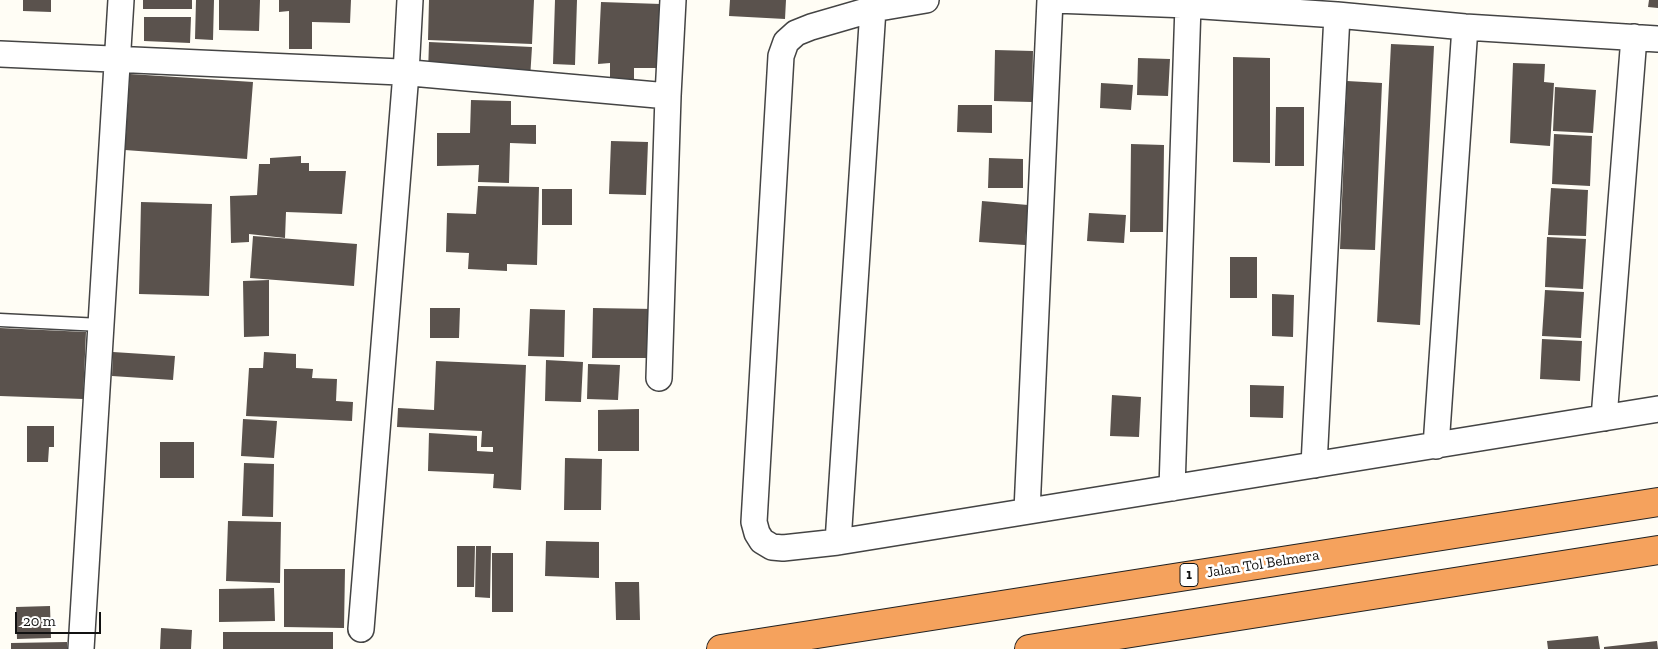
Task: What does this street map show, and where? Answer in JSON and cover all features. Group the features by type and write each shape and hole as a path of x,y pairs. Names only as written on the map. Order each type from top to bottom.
{"highway":[{"name":"Jalan Tol Belmera","path":"721,649 1658,502"},
{"path":"1029,649 1658,550"}],"street":[{"path":"81,649 121,0"},
{"path":"361,629 406,73 410,0"},
{"path":"659,378 673,0"},
{"path":"926,0 873,9 811,27 796,33 786,42 781,56 754,522 757,533 762,541 772,547 783,548 838,542 1658,409"},
{"path":"1027,512 1050,0"},
{"path":"1054,0 1188,5 1337,15 1465,27 1658,39"},
{"path":"1172,488 1188,5"},
{"path":"838,542 873,9"},
{"path":"1314,465 1337,15"},
{"path":"1436,446 1465,27"},
{"path":"1604,418 1634,37"},
{"path":"0,54 118,58 406,73 668,96"}],"lane":[{"path":"0,320 101,326"}],"building":[{"path":"23,0 51,0 51,12 23,11"},
{"path":"143,0 192,0 192,9 143,9"},
{"path":"196,0 214,0 213,40 195,39"},
{"path":"219,0 260,0 259,31 219,30"},
{"path":"279,0 351,0 350,23 312,22 312,49 289,49 289,11 279,12"},
{"path":"429,0 534,0 532,44 428,40"},
{"path":"555,0 577,0 575,65 553,64"},
{"path":"730,0 786,0 785,19 729,16"},
{"path":"1649,0 1658,0 1658,8 1648,7"},
{"path":"601,2 661,4 658,68 634,68 634,84 610,82 610,63 598,64"},
{"path":"144,17 191,17 190,43 144,41"},
{"path":"429,42 532,47 530,79 428,73"},
{"path":"1391,44 1434,46 1420,325 1377,322"},
{"path":"995,50 1033,51 1032,102 994,101"},
{"path":"1233,57 1270,58 1270,163 1233,162"},
{"path":"1138,58 1170,59 1168,96 1137,95"},
{"path":"1513,63 1545,64 1544,82 1554,83 1550,146 1510,143"},
{"path":"130,74 253,82 247,159 125,150"},
{"path":"1347,81 1382,83 1375,250 1340,249"},
{"path":"1101,83 1133,85 1131,110 1100,108"},
{"path":"1555,87 1596,90 1593,133 1553,131"},
{"path":"471,100 511,101 511,125 536,125 536,144 510,143 509,183 478,182 479,165 437,166 437,133 470,133"},
{"path":"958,105 992,105 992,133 957,132"},
{"path":"1276,107 1304,107 1304,166 1275,166"},
{"path":"1554,134 1592,136 1590,186 1552,184"},
{"path":"611,141 648,142 646,195 609,194"},
{"path":"1131,144 1164,145 1163,232 1130,232"},
{"path":"301,156 301,163 309,163 309,171 346,171 342,214 286,212 285,238 249,234 249,242 231,243 230,196 257,195 259,164 270,164 270,158"},
{"path":"989,158 1023,159 1023,188 988,188"},
{"path":"478,186 539,187 537,265 507,264 507,271 468,269 469,253 446,252 447,213 476,214"},
{"path":"1551,188 1588,190 1586,236 1548,235"},
{"path":"542,189 572,189 572,225 542,225"},
{"path":"982,201 1028,205 1025,245 979,242"},
{"path":"141,202 212,204 209,296 139,294"},
{"path":"1089,213 1126,215 1124,243 1087,241"},
{"path":"253,236 357,244 354,286 250,278"},
{"path":"1547,237 1586,239 1583,289 1545,287"},
{"path":"1230,257 1257,257 1257,298 1230,298"},
{"path":"269,280 269,336 244,337 243,281"},
{"path":"1545,290 1584,292 1581,338 1542,336"},
{"path":"1272,294 1294,295 1293,337 1272,336"},
{"path":"430,308 460,308 459,338 430,338"},
{"path":"593,308 655,309 654,358 592,358"},
{"path":"530,309 565,310 564,357 528,356"},
{"path":"0,328 86,332 83,399 0,396"},
{"path":"1542,339 1582,341 1580,381 1540,379"},
{"path":"113,352 175,356 173,380 112,376"},
{"path":"264,352 296,354 296,368 313,369 312,378 337,379 336,401 353,402 352,421 246,416 249,368 263,368"},
{"path":"546,360 583,362 581,402 545,401"},
{"path":"436,361 526,365 521,490 493,488 494,474 428,471 429,433 477,436 477,451 493,452 493,447 481,447 482,431 397,427 398,408 434,410"},
{"path":"588,364 620,365 618,400 587,399"},
{"path":"1250,385 1284,386 1283,418 1250,417"},
{"path":"1112,395 1141,397 1139,437 1110,436"},
{"path":"639,409 639,451 598,451 598,410"},
{"path":"243,419 277,421 274,458 241,456"},
{"path":"27,426 54,426 54,447 49,447 48,462 27,462"},
{"path":"160,442 194,442 194,478 160,478"},
{"path":"565,458 602,459 601,510 564,510"},
{"path":"244,463 274,464 273,517 242,516"},
{"path":"228,521 281,522 280,583 226,581"},
{"path":"546,541 599,542 599,578 545,576"},
{"path":"457,546 475,546 474,587 457,587"},
{"path":"476,546 491,546 490,598 475,597"},
{"path":"492,553 513,553 513,612 492,612"},
{"path":"284,569 345,569 344,628 284,627"},
{"path":"615,582 639,582 640,620 616,620"},
{"path":"274,588 275,621 219,622 219,589"},
{"path":"50,606 51,638 17,639 16,607"},
{"path":"161,628 192,630 191,649 160,649"},
{"path":"223,632 333,632 333,649 223,649"},
{"path":"1598,636 1600,649 1548,649 1547,641"},
{"path":"1657,641 1658,649 1604,649 1604,647"},
{"path":"67,642 67,649 11,649 11,643"}]}
